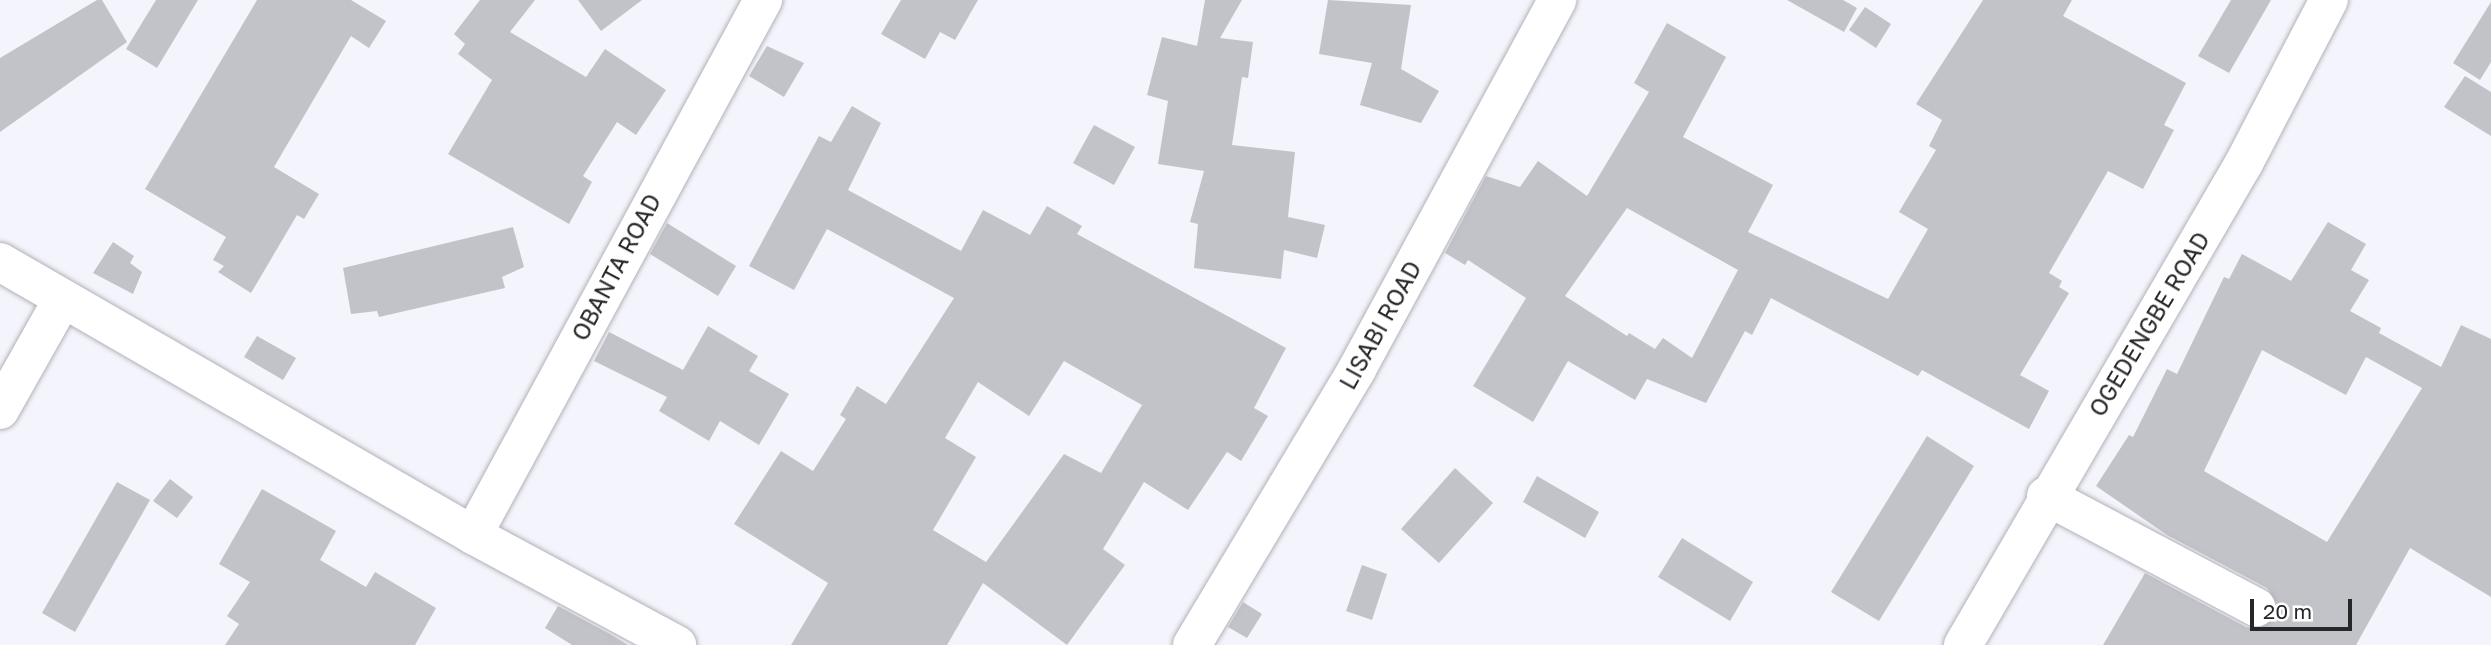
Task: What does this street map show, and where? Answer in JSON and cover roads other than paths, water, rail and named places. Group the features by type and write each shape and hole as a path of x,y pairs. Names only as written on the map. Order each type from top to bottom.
{"street":[{"name":"OBANTA ROAD","path":"473,535 762,0"},
{"name":"LISABI ROAD","path":"1192,645 1357,369 1557,0"},
{"name":"OGEDENGBE ROAD","path":"1963,645 2046,496 2244,163 2329,0"},
{"path":"0,262 62,300 662,641"},
{"path":"0,410 62,300"},
{"path":"2046,496 2256,607"}]}
